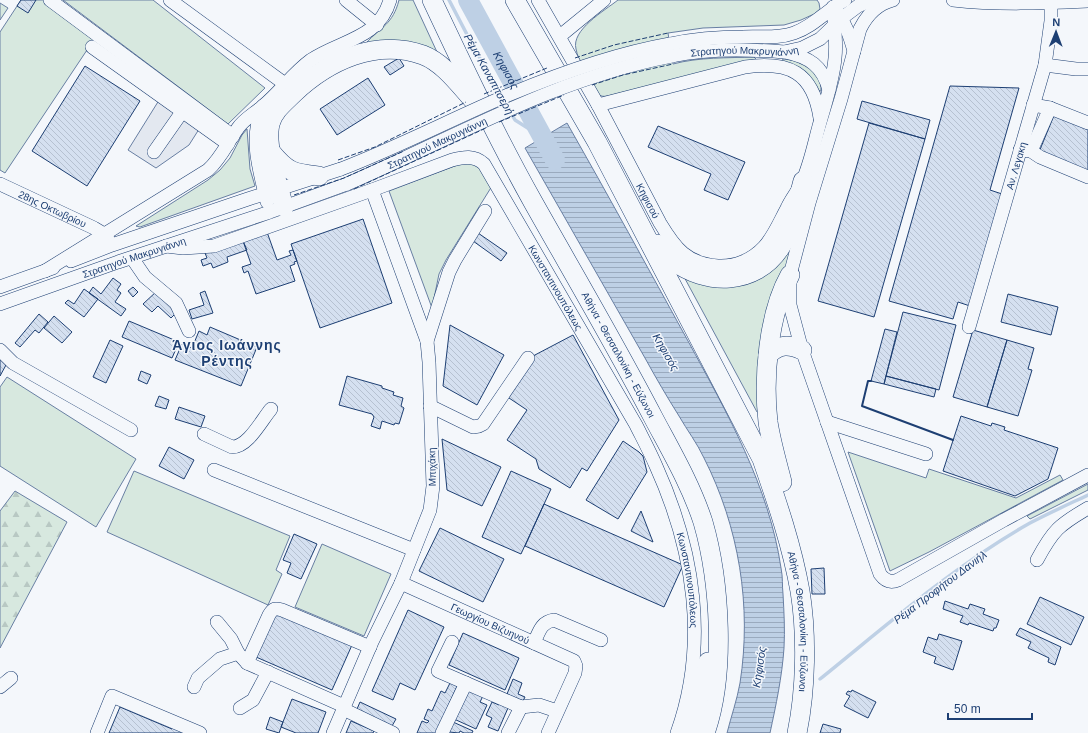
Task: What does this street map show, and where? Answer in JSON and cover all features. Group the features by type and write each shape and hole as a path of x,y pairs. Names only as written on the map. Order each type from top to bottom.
{"highway":[{"name":"Αθήνα - Θεσσαλονίκη - Εύζωνοι","path":"432,0 522,183 628,370 691,489 712,560 719,629 714,701 705,733"},
{"name":"Αθήνα - Θεσσαλονίκη - Εύζωνοι","path":"515,0 598,142 762,459 777,500 800,591 803,621 803,685 801,713 797,733"},
{"path":"277,210 272,191 271,152 269,141 270,122 279,108 306,82 343,59 364,52 383,50 400,50 430,58 446,70 487,114"},
{"path":"271,152 283,165 296,173 319,176"},
{"path":"643,228 670,259 690,271 705,277 724,278 748,274 763,265 776,254 782,246 793,218 802,181"},
{"path":"789,544 785,495 768,422 766,400 768,355 777,309 782,292 790,275"},
{"path":"768,355 778,347 783,346 795,347 802,350"},
{"path":"688,733 706,673 711,644 719,629"}],"street":[{"path":"50,0 231,140"},
{"path":"170,0 285,84"},
{"path":"346,0 377,25"},
{"path":"45,271 204,174 216,162 245,120 263,106 296,72 312,60 361,36 377,25 388,8 390,0"},
{"name":"Κηφισού","path":"538,0 560,36 598,105 670,240 682,253 698,262 717,266 731,266 755,255 771,239 802,181 834,70 838,22 830,3"},
{"path":"560,36 604,0"},
{"name":"Στρατηγού Μακρυγιάννη","path":"0,304 118,262 277,210 347,184 380,170 478,122 554,90 703,39 787,35 803,30 815,22 830,3 845,0"},
{"name":"Στρατηγού Μακρυγιάννη","path":"0,287 112,245 341,169 374,156 500,99 549,79 617,55 671,50 689,53 706,51 754,50 784,52 802,48 820,39 858,6 870,0"},
{"path":"893,0 879,6 866,19 860,29 809,203 790,275 790,305 802,350 880,574 886,580 893,582 1088,475"},
{"path":"953,0 1051,3 1088,1"},
{"name":"Αν. Λεγακη","path":"970,327 1026,151 1033,105 1045,65 1050,26 1051,3"},
{"path":"838,22 848,31 854,51"},
{"path":"92,47 182,112 231,140"},
{"path":"784,52 809,60 817,66 822,73 829,90"},
{"path":"598,105 745,67 772,65 795,72 805,80 815,95 820,121"},
{"path":"1045,65 1076,70 1088,69"},
{"path":"1033,105 1050,108 1088,123"},
{"path":"263,106 258,119 256,140 259,172 272,191"},
{"path":"1050,108 1026,151 1088,177"},
{"path":"154,152 182,112"},
{"name":"Κωνσταντινουπόλεως","path":"166,246 183,248 214,246 463,157 472,157 484,164 636,425 665,486 680,531 692,582 694,640 692,665 686,704 677,733"},
{"name":"28ης Οκτωβρίου","path":"0,184 84,223 104,234"},
{"name":"Μπιχάκη","path":"333,733 370,647 401,583 430,510 433,486 427,341 372,190"},
{"path":"427,341 449,272 485,211"},
{"path":"104,234 112,245 118,262"},
{"path":"132,258 145,277 176,304 189,331"},
{"path":"0,350 13,363 131,430"},
{"path":"430,406 473,427 479,426 483,424 528,358"},
{"path":"204,434 232,447 237,447 246,442 271,409"},
{"path":"827,422 926,454"},
{"path":"214,470 414,550"},
{"path":"1037,560 1048,540 1058,528 1088,508"},
{"name":"Γεωργίου Βιζυηνού","path":"401,583 574,661 576,666 575,673 557,711"},
{"path":"242,658 269,614 276,608 370,647"},
{"path":"534,643 542,626 548,621 554,620 601,640"},
{"path":"217,622 231,639 242,658"},
{"path":"452,642 438,671 521,707 539,705 557,711 548,733"},
{"path":"194,687 198,678 220,659 242,658 393,733"},
{"path":"240,708 253,700 268,672"},
{"path":"0,686 11,678"},
{"path":"442,733 466,683"},
{"path":"97,733 112,696 200,733"},
{"path":"508,733 521,707"}],"green space":[{"path":"21,0 44,0 97,35 5,173 0,170 0,32"},
{"path":"63,0 153,0 265,88 228,124"},
{"path":"399,0 413,0 437,52 366,43 390,20"},
{"path":"618,0 817,0 820,9 814,14 801,20 784,25 703,28 668,33 673,64 714,58 754,57 756,59 608,96 602,96 596,91 582,65 577,54 576,42 578,35 583,28 597,15"},
{"path":"0,3 8,8 0,20"},
{"path":"783,59 803,64 814,72 818,78 821,91 819,91 808,76 782,61"},
{"path":"247,129 250,169 255,186 140,227 136,226 208,180 220,170 230,158 242,135"},
{"path":"469,163 478,165 492,186 446,260 439,274 432,308 389,191 460,164"},
{"path":"791,246 760,411 757,412 683,275"},
{"path":"7,377 136,459 96,527 0,466 0,387"},
{"path":"848,452 926,478 929,469 1016,498 1060,475 1063,480 929,552 890,571"},
{"path":"134,471 290,536 276,570 282,574 268,605 107,532"},
{"path":"1088,484 1088,490 1030,519 1027,516"},
{"path":"15,491 67,522 0,648 0,511"},
{"path":"322,544 391,574 364,636 295,607"}],"shaded area":[{"path":"161,97 201,126 189,145 156,168 128,150"}],"water":[{"path":"567,123 717,395 745,451 767,508 782,571 784,608 784,648 782,670 770,733 727,733 740,683 744,625 743,596 740,568 734,539 716,484 698,447 657,380 525,148"}],"building":[{"path":"21,0 36,0 28,13 17,6"},
{"path":"399,58 404,66 390,75 384,67"},
{"path":"85,66 140,101 87,186 32,151"},
{"path":"368,78 385,105 337,135 320,109"},
{"path":"950,86 1019,88 990,190 1002,194 970,306 958,302 953,319 889,301"},
{"path":"862,101 930,120 925,139 857,119"},
{"path":"1055,113 1088,126 1088,172 1039,152"},
{"path":"869,123 925,139 874,317 818,301"},
{"path":"658,126 745,162 728,200 704,190 711,174 648,147"},
{"path":"363,219 392,303 320,328 291,244"},
{"path":"267,232 277,260 291,255 289,251 293,250 297,261 294,262 295,264 290,266 295,281 256,294 248,271 244,273 242,267 251,264 243,241"},
{"path":"478,233 507,253 501,261 473,241"},
{"path":"243,241 247,250 227,257 228,262 213,268 211,263 203,266 201,260 207,258 205,253"},
{"path":"113,278 121,284 117,290 121,293 115,302 126,309 121,316 89,293 93,287 101,294"},
{"path":"133,287 138,292 133,297 128,291"},
{"path":"84,289 98,299 84,317 65,303 68,300 74,304"},
{"path":"157,291 177,312 171,318 158,306 152,312 143,304"},
{"path":"205,291 213,313 192,319 189,310 204,305 200,293"},
{"path":"1008,294 1058,307 1051,335 1001,322"},
{"path":"903,312 956,325 939,390 886,376"},
{"path":"39,314 48,322 39,333 35,330 20,347 15,343"},
{"path":"54,316 72,332 62,343 44,328"},
{"path":"129,321 179,342 172,358 122,337"},
{"path":"450,325 504,355 477,405 443,386"},
{"path":"210,327 257,347 241,386 175,360 182,344 192,348 199,331 207,335"},
{"path":"885,329 897,332 884,384 871,381"},
{"path":"973,330 1007,340 987,407 953,397"},
{"path":"573,335 619,420 587,471 582,468 570,488 539,469 536,459 507,440 527,410 506,396 533,356"},
{"path":"110,340 123,346 106,383 93,377"},
{"path":"1007,340 1034,348 1028,369 1032,370 1018,416 987,407"},
{"path":"0,357 6,365 0,376"},
{"path":"141,371 151,375 147,384 138,380"},
{"path":"347,376 382,386 382,388 394,392 393,395 403,398 401,406 404,408 399,424 395,423 394,425 382,421 380,429 371,426 374,417 372,414 339,405"},
{"path":"886,376 936,389 934,397 884,384"},
{"path":"159,396 169,400 166,409 155,406"},
{"path":"179,407 205,416 201,427 175,419"},
{"path":"961,416 991,426 992,423 1005,427 1004,430 1058,448 1048,479 1015,496 943,471"},
{"path":"442,439 501,467 482,506 447,490"},
{"path":"623,441 643,456 647,472 618,519 586,500"},
{"path":"169,447 194,460 184,479 159,466"},
{"path":"511,471 551,489 521,554 482,537"},
{"path":"544,504 683,565 664,607 525,546"},
{"path":"641,511 653,542 631,531"},
{"path":"440,528 504,559 483,602 419,571"},
{"path":"294,534 317,544 301,579 287,573 291,563 283,560"},
{"path":"824,568 825,594 812,594 811,569"},
{"path":"1040,597 1084,617 1071,645 1027,624"},
{"path":"945,601 968,609 970,604 985,609 983,614 999,620 996,628 994,628 993,631 969,623 968,625 960,622 963,616 943,609"},
{"path":"408,610 444,627 415,690 400,683 393,700 372,691"},
{"path":"275,612 352,645 332,690 256,657"},
{"path":"1020,628 1061,647 1055,665 1048,662 1049,658 1028,648 1031,642 1016,635"},
{"path":"463,633 519,658 505,690 449,665"},
{"path":"939,634 962,641 953,670 934,663 936,657 923,652 928,637 937,640"},
{"path":"513,679 522,683 518,694 525,697 523,701 507,694"},
{"path":"451,681 458,684 436,733 417,733 422,721 427,723 429,721 424,719 428,709 432,711 441,691 445,693"},
{"path":"469,687 484,694 480,702 487,705 476,729 454,719"},
{"path":"852,690 876,702 868,718 844,706 850,696 846,694 848,691 851,692"},
{"path":"292,699 326,712 318,733 296,733 281,727"},
{"path":"501,701 508,708 498,731 488,727 492,718 486,715 492,702 499,705"},
{"path":"360,702 396,719 392,726 357,709"},
{"path":"120,707 172,729 174,724 185,728 183,733 109,733"},
{"path":"270,717 283,722 279,733 266,729"},
{"path":"351,721 374,731 373,733 346,733"},
{"path":"453,722 473,731 472,733 464,733 460,731 459,733 449,732"},
{"path":"823,724 841,729 840,733 820,733"}],"waterway":[{"name":"Ρέμα Καναπιτσερή","path":"449,0 515,120 542,137"},
{"name":"Κηφισός","path":"468,0 555,160"},
{"name":"Ρέμα Προφήτου Δανιήλ","path":"820,679 922,596 975,558 1030,523 1088,495"}],"fence":[{"path":"575,58 614,45 668,33"},
{"path":"592,85 623,75 673,64"},
{"path":"484,94 547,68"},
{"path":"499,122 564,95"},
{"path":"338,160 375,147 466,102"},
{"path":"354,189 486,128"},
{"path":"294,195 344,178 404,151"}],"wall":[{"path":"871,381 868,381 862,406 953,440"}],"district":[{"name":"Άγιος Ιωάννης Ρέντης","path":"227,354"}]}
